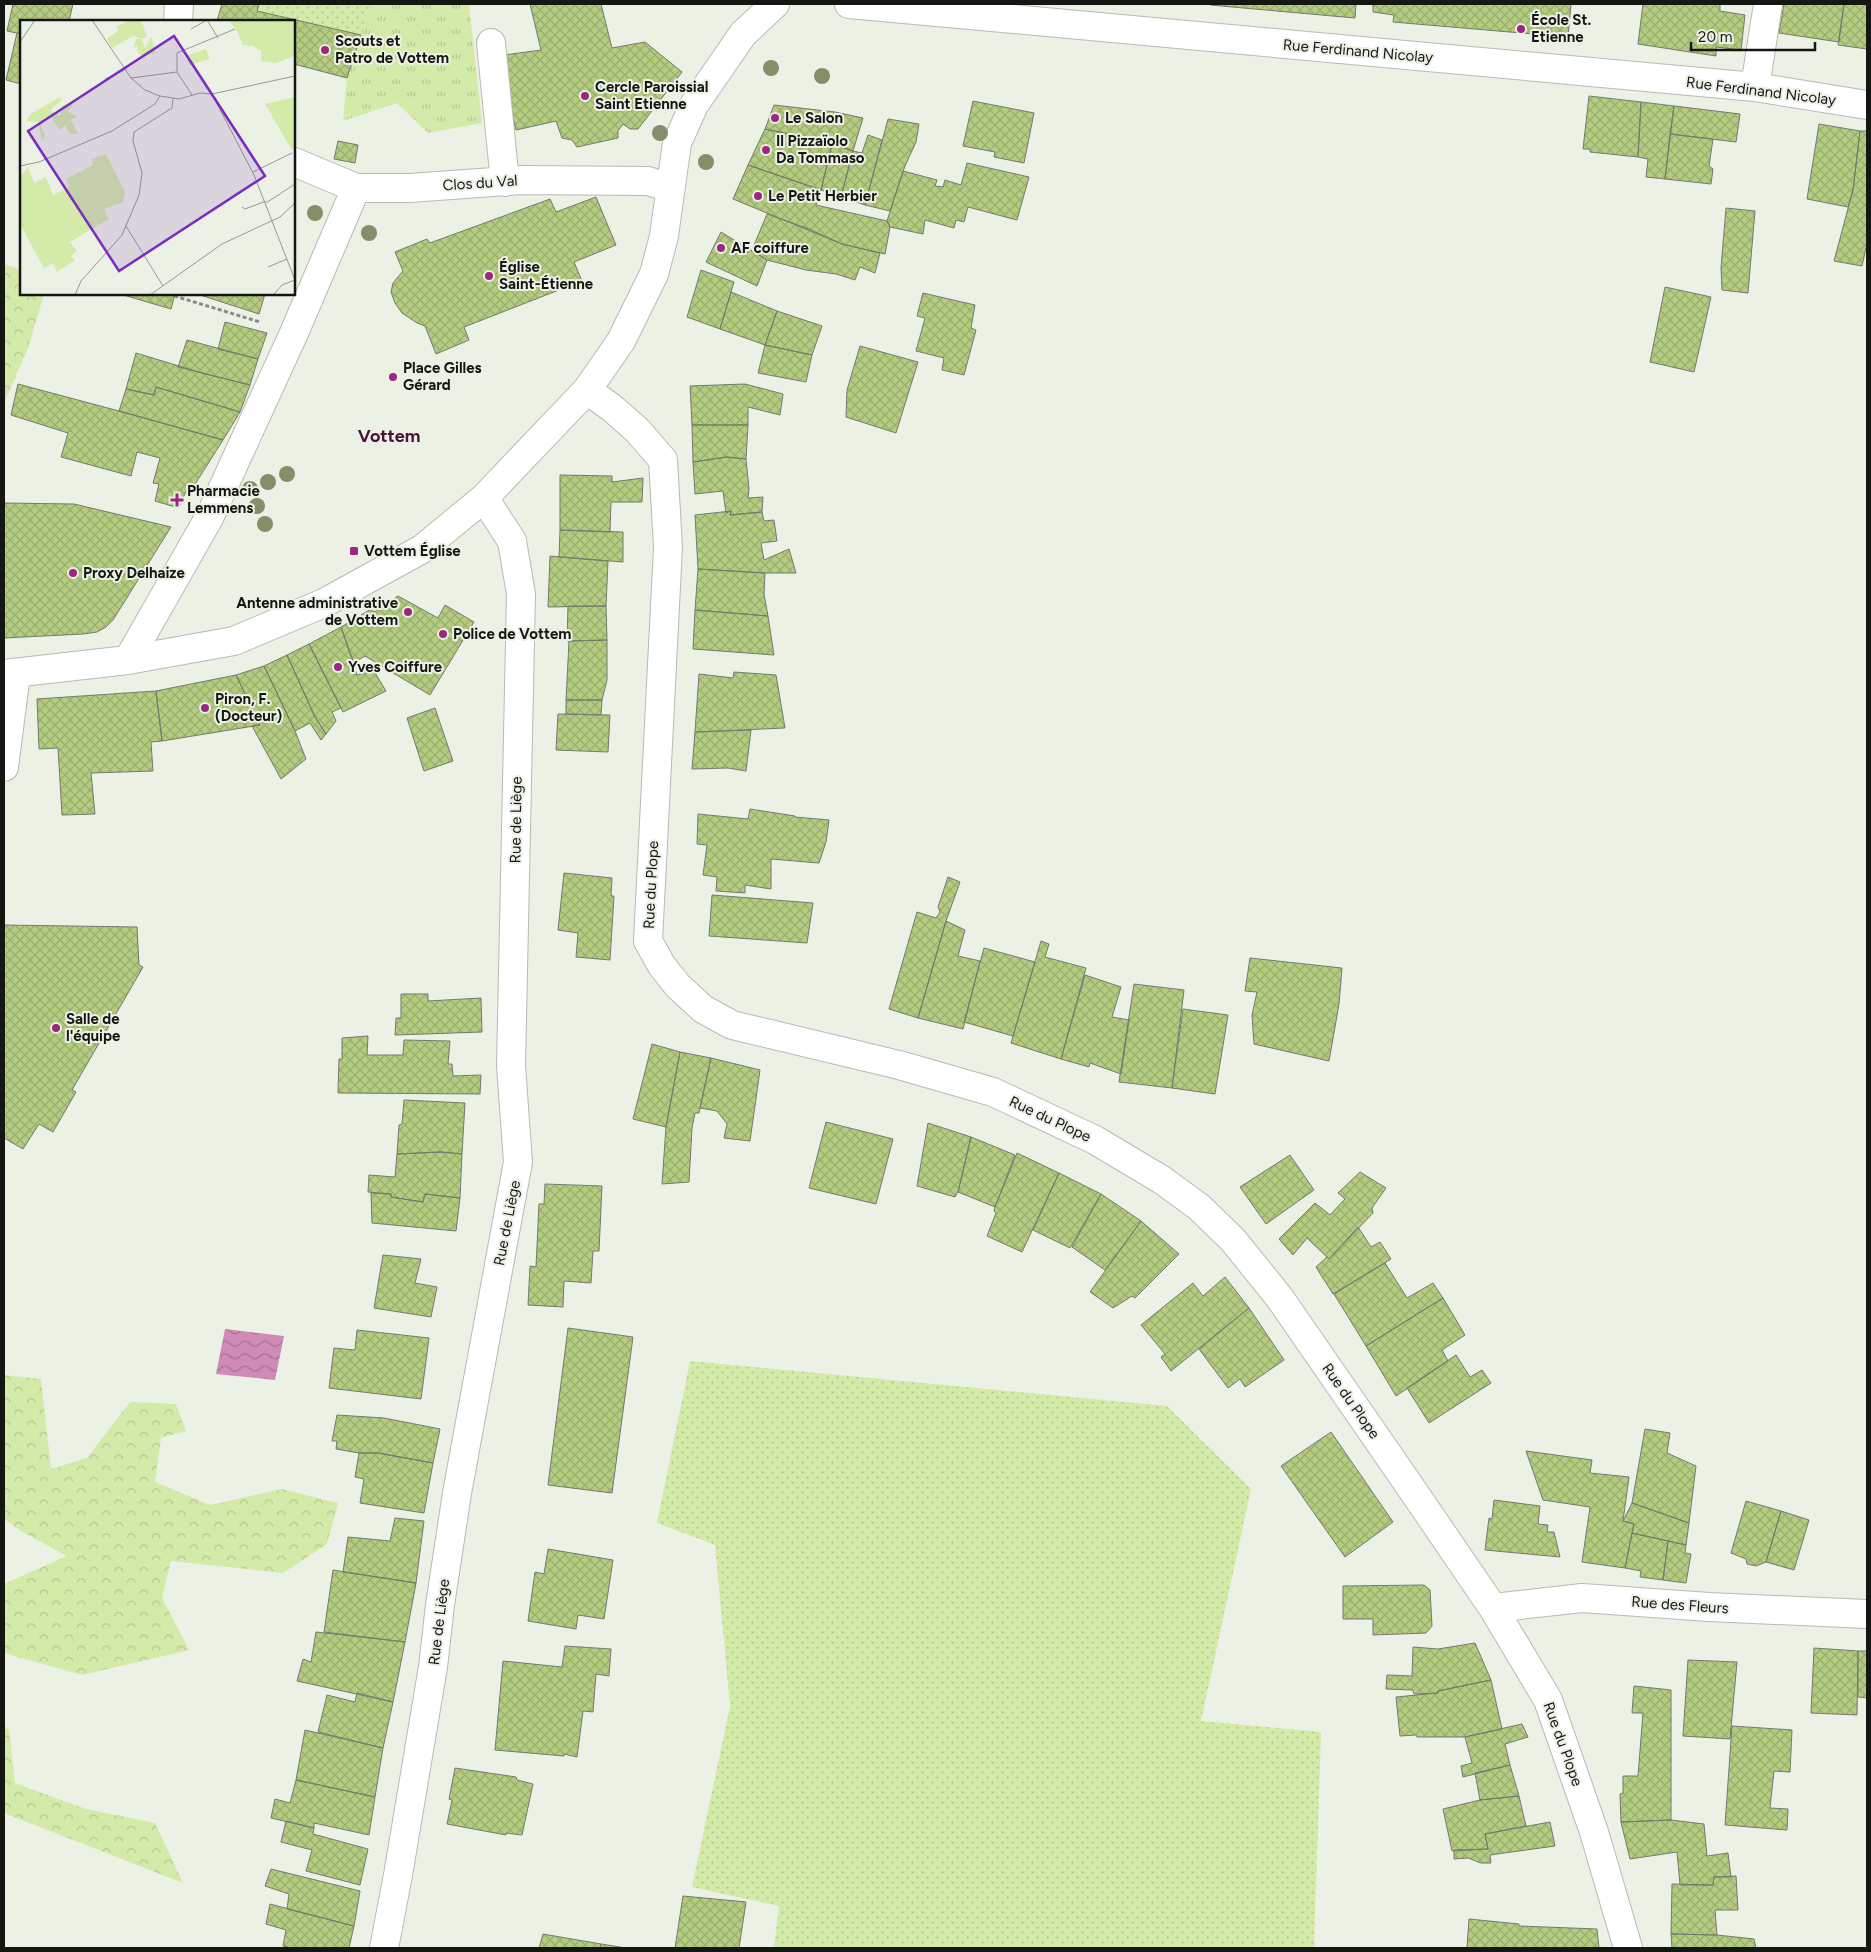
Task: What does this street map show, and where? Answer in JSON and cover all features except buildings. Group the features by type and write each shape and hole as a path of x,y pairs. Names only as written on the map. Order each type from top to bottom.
{"street":[{"path":"178,20 179,4"},
{"path":"4,767 10,674 128,660 234,641 316,607 422,549 484,498 587,390 622,341 654,274 664,236 677,143 694,105 743,34 775,4"},
{"name":"Rue Ferdinand Nicolay","path":"849,4 1755,87 1867,105"},
{"path":"1755,87 1768,4"},
{"path":"491,43 505,182"},
{"name":"Clos du Val","path":"295,162 356,188 410,188 505,182 648,181 670,188"},
{"path":"128,660 210,516 294,333 356,188"},
{"name":"Rue du Plope","path":"587,390 612,408 637,430 663,460 668,547 648,941 662,966 678,986 703,1009 732,1025 899,1065 993,1092 1095,1140 1162,1180 1199,1207 1233,1240 1279,1298 1493,1608 1548,1700 1594,1832 1628,1948"},
{"name":"Rue de Liège","path":"384,1948 433,1667 440,1605 457,1493 518,1162 511,1066 521,594 512,541 484,498"},
{"name":"Rue des Fleurs","path":"1493,1608 1582,1598 1710,1607 1867,1614"}],"path":[{"path":"171,295 294,333"}],"green space":[{"path":"259,4 371,4 361,35 257,11"},
{"path":"371,4 469,4 482,123 428,133 397,103 343,121 347,78"},
{"path":"4,264 20,270 20,295 44,295 28,348 4,403"},
{"path":"690,1361 1167,1406 1251,1489 1201,1721 1321,1732 1314,1948 774,1948 779,1906 692,1887 730,1706 715,1545 657,1523"},
{"path":"4,1375 41,1379 51,1469 87,1458 130,1402 176,1404 186,1431 161,1438 155,1482 210,1505 282,1489 338,1503 327,1544 283,1573 171,1561 162,1598 189,1650 82,1675 4,1653 4,1584 67,1556 21,1531 4,1519"},
{"path":"4,1725 9,1730 15,1783 86,1809 155,1823 183,1883 4,1813"}],"water":[{"path":"225,1329 284,1336 275,1380 216,1374"}],"place":[{"name":"École St. Etienne","path":"1521,29"},
{"name":"Scouts et Patro de Vottem","path":"325,50"},
{"name":"Cercle Paroissial Saint Etienne","path":"585,96"},
{"name":"Le Salon","path":"775,118"},
{"name":"Il Pizzaïolo Da Tommaso","path":"766,150"},
{"name":"Le Petit Herbier","path":"758,196"},
{"name":"AF coiffure","path":"721,248"},
{"name":"Église Saint-Étienne","path":"489,276"},
{"name":"Place Gilles Gérard","path":"393,377"},
{"name":"Pharmacie Lemmens","path":"177,500"},
{"name":"Vottem Église","path":"354,551"},
{"name":"Proxy Delhaize","path":"73,573"},
{"name":"Antenne administrative de Vottem","path":"408,612"},
{"name":"Police de Vottem","path":"443,634"},
{"name":"Yves Coiffure","path":"338,667"},
{"name":"Piron, F. (Docteur)","path":"205,708"},
{"name":"Salle de l'équipe","path":"56,1028"}],"district":[{"name":"Vottem","path":"389,436"}]}
